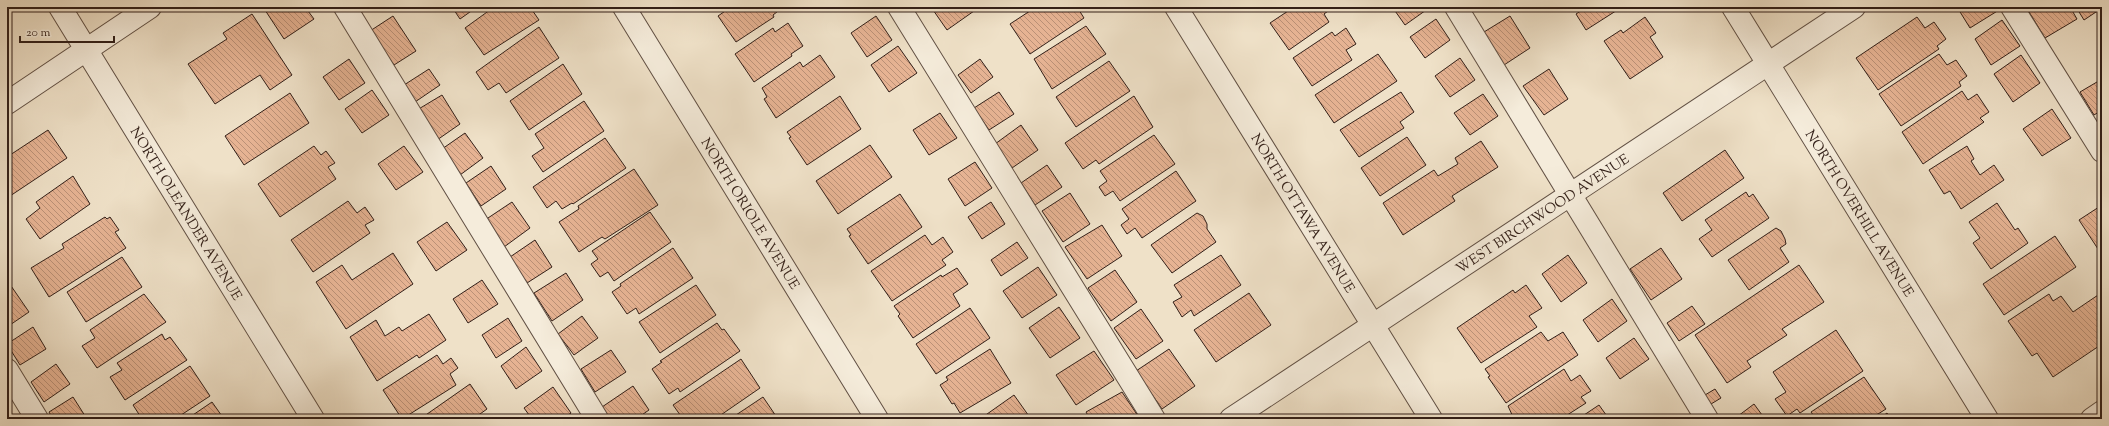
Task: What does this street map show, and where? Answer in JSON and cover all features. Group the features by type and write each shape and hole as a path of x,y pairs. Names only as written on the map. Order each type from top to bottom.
{"street":[{"name":"NORTH OLEANDER AVENUE","path":"60,7 313,419"},
{"path":"7,103 150,7"},
{"path":"345,7 597,419"},
{"name":"NORTH ORIOLE AVENUE","path":"624,7 877,419"},
{"path":"899,7 1154,419"},
{"name":"NORTH OTTAWA AVENUE","path":"1176,7 1431,419"},
{"path":"1456,7 1571,193 1707,419"},
{"name":"NORTH OVERHILL AVENUE","path":"1733,7 1987,419"},
{"name":"WEST BIRCHWOOD AVENUE","path":"1231,419 1854,7"},
{"path":"2012,7 2096,126 2102,151"},
{"path":"7,370 37,419"},
{"path":"2092,419 2102,412"}],"building":[{"path":"270,7 305,7 314,19 284,39 265,10"},
{"path":"452,7 477,7 460,19"},
{"path":"494,7 530,7 539,20 484,55 465,28"},
{"path":"731,7 782,8 773,15 774,17 736,42 718,16"},
{"path":"931,7 972,7 974,11 947,30"},
{"path":"1036,7 1077,7 1084,18 1030,54 1010,24"},
{"path":"1294,7 1332,8 1324,14 1329,22 1289,50 1270,23"},
{"path":"1587,7 1622,7 1586,30 1576,14"},
{"path":"1957,7 1997,7 1999,10 1970,28"},
{"path":"2026,7 2070,7 2077,19 2045,38"},
{"path":"2076,7 2102,7 2102,8 2084,20"},
{"path":"1393,8 1429,8 1405,25"},
{"path":"252,14 292,75 270,90 260,75 215,104 188,64 227,39 223,33"},
{"path":"393,16 416,51 394,65 370,31"},
{"path":"876,16 892,40 867,57 851,33"},
{"path":"1510,16 1530,48 1504,65 1484,32"},
{"path":"1645,17 1656,33 1650,37 1663,57 1630,79 1604,41 1621,30 1623,33"},
{"path":"1917,17 1925,28 1934,22 1946,39 1937,46 1939,49 1878,90 1856,58"},
{"path":"1436,19 1450,40 1425,58 1410,37"},
{"path":"2002,20 2020,46 1991,65 1975,39"},
{"path":"788,23 803,46 791,54 792,56 754,82 735,54 773,28 775,32"},
{"path":"1086,26 1106,54 1052,89 1034,59"},
{"path":"539,27 559,58 506,93 499,83 488,90 476,72"},
{"path":"1346,28 1356,44 1346,50 1352,60 1312,86 1293,58 1332,32 1335,36"},
{"path":"898,46 917,73 889,92 871,65"},
{"path":"1378,54 1397,81 1334,123 1315,95"},
{"path":"1939,54 1947,65 1956,60 1967,76 1959,82 1961,86 1901,126 1879,94"},
{"path":"820,55 835,77 776,118 764,99 767,97 762,88 800,62 803,67"},
{"path":"2021,55 2040,83 2013,102 1994,74"},
{"path":"1460,58 1475,80 1450,97 1435,76"},
{"path":"349,59 365,83 339,100 323,77"},
{"path":"980,59 993,77 971,93 958,75"},
{"path":"1109,61 1130,91 1076,127 1056,97"},
{"path":"563,64 582,94 529,130 510,101"},
{"path":"429,69 440,85 415,102 404,85"},
{"path":"1549,69 1568,99 1544,115 1523,86"},
{"path":"2102,79 2102,110 2094,115 2080,92"},
{"path":"372,90 389,115 362,133 345,109"},
{"path":"1962,91 1968,100 1977,94 1989,112 1980,118 1984,122 1923,164 1902,132"},
{"path":"999,92 1014,114 989,130 974,108"},
{"path":"1401,92 1414,112 1400,122 1404,128 1359,157 1340,130"},
{"path":"290,93 309,123 244,165 225,136"},
{"path":"1483,94 1498,116 1470,135 1454,113"},
{"path":"442,95 460,124 437,140 417,110"},
{"path":"840,96 861,129 807,165 789,138 791,137 787,132"},
{"path":"1134,96 1153,127 1099,164 1096,160 1083,169 1065,143"},
{"path":"584,101 604,131 543,172 532,156 544,148 535,134"},
{"path":"2052,109 2071,138 2042,156 2023,129"},
{"path":"940,113 957,138 929,155 913,130"},
{"path":"1021,125 1038,150 1012,168 995,144"},
{"path":"48,130 67,158 7,198 7,157"},
{"path":"465,133 483,158 460,175 442,149"},
{"path":"1154,135 1175,164 1120,201 1113,191 1105,196 1099,187 1107,181 1100,171"},
{"path":"1407,137 1426,165 1380,196 1361,168"},
{"path":"605,138 626,168 573,204 572,203 562,209 556,201 547,208 533,187"},
{"path":"1481,141 1498,167 1452,196 1455,201 1403,235 1383,203 1434,170 1438,176 1458,164 1455,158"},
{"path":"870,145 892,177 838,214 816,181"},
{"path":"314,146 321,155 326,151 335,163 328,167 336,179 280,217 258,184"},
{"path":"404,146 423,172 396,190 378,164"},
{"path":"1967,146 1974,159 1971,161 1980,175 1994,165 2004,180 1961,209 1950,191 1944,194 1929,170"},
{"path":"1725,150 1744,178 1682,221 1663,193"},
{"path":"975,162 992,188 965,206 948,179"},
{"path":"1047,165 1062,187 1035,205 1021,183"},
{"path":"491,166 506,189 481,206 466,183"},
{"path":"634,169 658,205 605,239 602,237 579,252 559,222 579,209 578,206"},
{"path":"1176,171 1196,201 1142,238 1135,228 1127,234 1121,225 1129,219 1122,209"},
{"path":"73,176 90,204 40,239 26,219 40,208 36,202"},
{"path":"1746,192 1749,197 1753,194 1769,218 1712,257 1699,239 1712,230 1705,220"},
{"path":"1070,193 1090,224 1063,242 1042,211"},
{"path":"900,194 922,227 868,264 849,236 851,235 847,229"},
{"path":"348,201 357,213 365,207 374,220 365,225 370,233 313,272 291,240"},
{"path":"512,202 530,228 504,247 485,220"},
{"path":"991,202 1005,224 982,239 968,217"},
{"path":"1997,203 2015,230 2018,228 2028,243 1991,269 1973,243 1980,238 1969,222"},
{"path":"2102,205 2102,246 2098,249 2079,220"},
{"path":"650,212 671,242 614,281 608,272 600,277 591,264 598,259 592,251"},
{"path":"1197,213 1203,216 1207,224 1207,229 1216,242 1172,273 1151,245"},
{"path":"105,217 107,219 110,217 119,230 115,232 126,248 49,297 31,268 64,248 62,244"},
{"path":"447,222 467,250 436,271 417,242"},
{"path":"1102,225 1122,256 1087,279 1065,247"},
{"path":"1776,228 1781,231 1785,239 1786,244 1780,248 1789,262 1749,290 1728,260"},
{"path":"925,235 932,245 943,237 953,252 942,260 946,265 892,301 871,271"},
{"path":"2055,236 2076,267 2004,315 1983,284"},
{"path":"535,240 552,267 527,283 510,257"},
{"path":"1017,242 1028,258 1001,276 991,260"},
{"path":"673,248 693,278 639,314 636,308 627,314 612,292 621,286 620,284"},
{"path":"1661,248 1682,279 1651,300 1630,269"},
{"path":"393,253 413,284 346,329 316,282 342,265 352,280"},
{"path":"1221,255 1241,285 1194,316 1191,310 1182,317 1173,302 1182,297 1174,285"},
{"path":"1568,255 1587,283 1561,302 1542,274"},
{"path":"122,257 142,287 86,322 67,292"},
{"path":"1799,265 1824,302 1782,329 1787,335 1747,361 1751,367 1727,383 1695,335"},
{"path":"1038,267 1057,295 1022,318 1003,291"},
{"path":"957,268 968,284 953,294 960,306 913,338 898,316 900,314 894,306 941,275 942,277"},
{"path":"1115,270 1137,302 1111,321 1088,288"},
{"path":"566,273 583,300 552,321 534,293"},
{"path":"7,280 29,312 7,327"},
{"path":"482,280 498,304 468,323 453,299"},
{"path":"696,285 716,315 660,353 639,322"},
{"path":"1526,285 1542,308 1529,316 1537,327 1481,363 1457,328 1513,290 1515,293"},
{"path":"1249,293 1271,325 1216,362 1194,330"},
{"path":"2101,293 2102,344 2053,377 2037,353 2032,356 2008,321 2049,294 2053,301 2061,296 2073,312"},
{"path":"144,294 166,322 97,368 82,346 95,338 90,330"},
{"path":"1612,299 1627,321 1598,342 1583,320"},
{"path":"1692,306 1705,324 1679,341 1667,323"},
{"path":"1059,307 1080,338 1050,358 1029,328"},
{"path":"970,308 990,338 936,374 916,344"},
{"path":"1141,309 1163,341 1136,359 1114,328"},
{"path":"429,314 446,340 419,358 417,355 377,381 350,337 376,320 385,336 399,327 402,331"},
{"path":"582,316 598,338 574,355 558,334"},
{"path":"508,318 522,341 496,358 482,335"},
{"path":"717,323 722,330 724,329 740,351 680,392 678,388 669,394 652,369 662,362 660,361"},
{"path":"33,327 46,349 20,365 7,344"},
{"path":"1836,330 1863,371 1800,413 1797,409 1787,416 1775,399 1786,392 1773,372"},
{"path":"1541,332 1548,341 1563,332 1578,355 1506,403 1488,377 1490,376 1485,369"},
{"path":"162,334 165,340 170,337 187,360 125,400 110,377 122,370 117,363"},
{"path":"1634,338 1649,359 1620,379 1606,358"},
{"path":"526,347 542,371 516,389 501,366"},
{"path":"990,349 1011,383 960,413 954,403 952,404 940,385 948,380 946,377"},
{"path":"1169,349 1195,386 1162,409 1136,371"},
{"path":"611,350 626,372 595,392 581,369"},
{"path":"1094,351 1114,380 1076,405 1056,375"},
{"path":"437,355 443,364 451,358 458,368 450,374 456,385 402,419 383,390"},
{"path":"741,359 760,388 715,419 683,419 673,405"},
{"path":"56,364 70,384 44,402 31,382"},
{"path":"190,366 210,396 175,419 142,419 133,405"},
{"path":"1564,369 1571,381 1580,375 1591,391 1581,397 1586,403 1561,419 1514,419 1508,406"},
{"path":"1864,377 1886,409 1870,419 1816,419 1811,412"},
{"path":"470,384 487,409 473,419 420,419"},
{"path":"633,386 649,410 636,419 610,419 602,407"},
{"path":"553,387 571,413 563,419 532,419 524,408"},
{"path":"1715,389 1721,398 1711,404 1705,395"},
{"path":"1122,392 1140,419 1090,419 1086,412"},
{"path":"1014,395 1031,419 980,419"},
{"path":"73,397 87,419 53,419 49,412"},
{"path":"763,397 778,419 730,419"},
{"path":"212,402 224,419 187,419"},
{"path":"1754,404 1765,419 1734,419"},
{"path":"1599,405 1609,419 1578,419"},
{"path":"9,410 15,419 7,419"},
{"path":"1887,413 1891,419 1879,419"}]}
